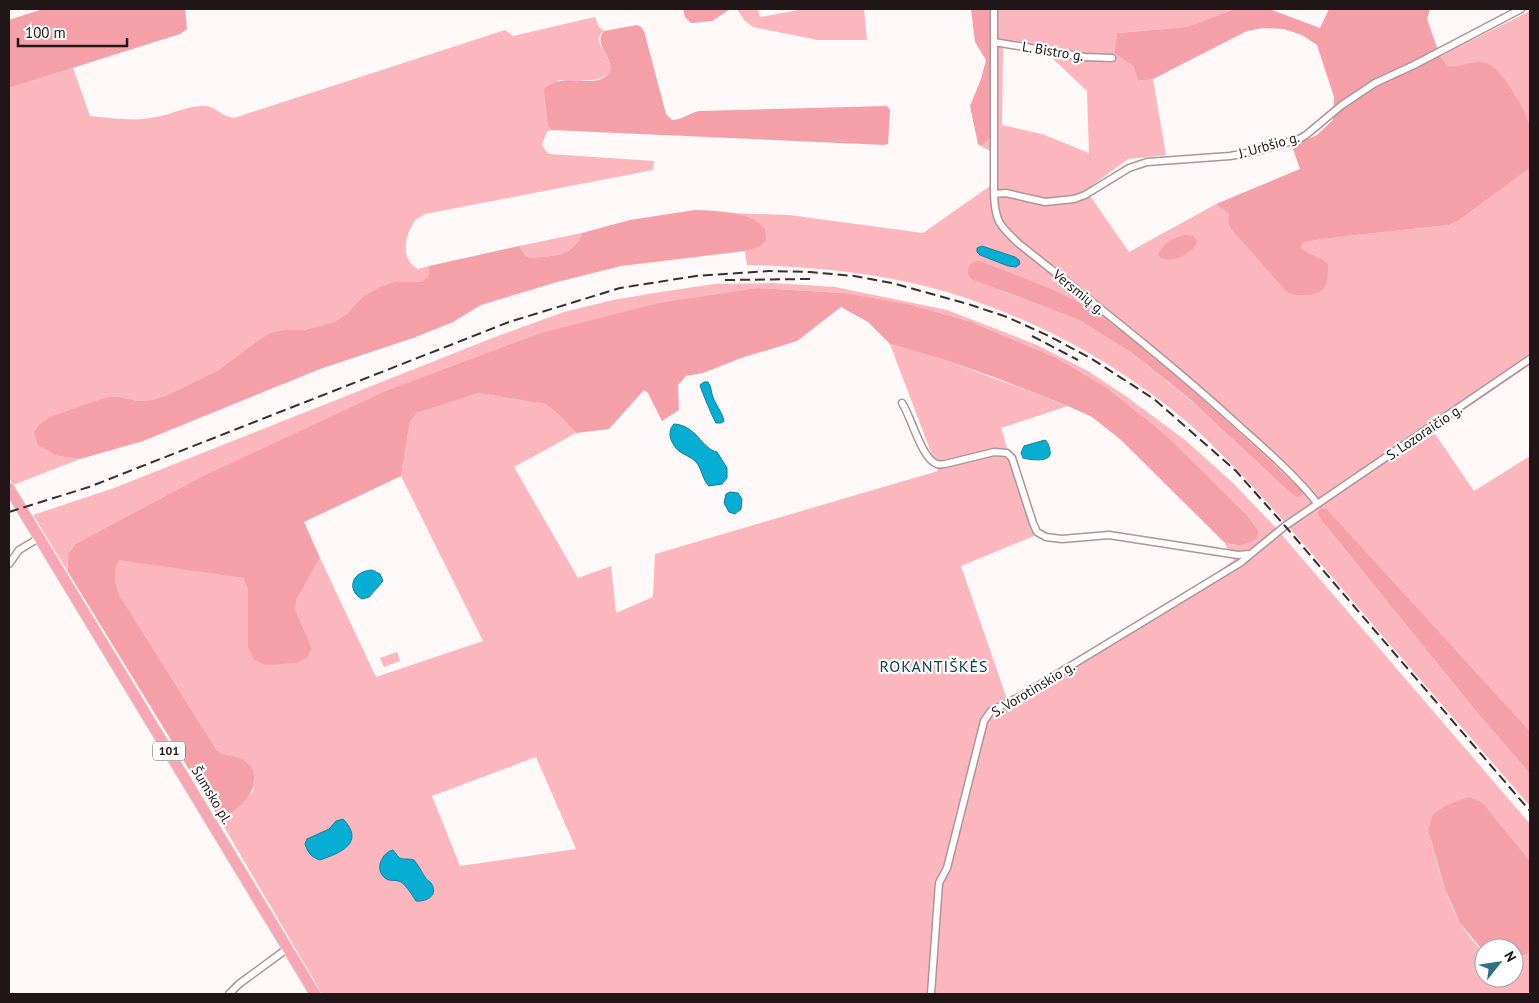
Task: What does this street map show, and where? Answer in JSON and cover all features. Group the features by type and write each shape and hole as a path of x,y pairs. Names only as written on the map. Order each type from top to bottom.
{"main road":[{"name":"Šumsko pl.","path":"9,488 315,994"}],"street":[{"name":"Versmių g.","path":"994,9 994,194 995,212 998,220 1005,230 1200,391 1258,443 1318,504"},
{"name":"J. Urbšio g.","path":"994,194 1006,192 1045,202 1074,199 1085,195 1130,168 1147,162 1230,156 1258,151 1299,139 1342,105 1375,83 1414,65 1521,9"},
{"name":"L. Bistro g.","path":"994,42 1085,57 1112,58"},
{"name":"S. Lozoraičio g.","path":"1318,504 1530,359"},
{"path":"902,403 925,453 936,464 945,464 994,452 1007,453 1012,458 1037,532 1046,537 1062,539 1109,535 1238,555 1251,554"},
{"name":"S. Vorotinskio g.","path":"931,994 940,883 948,868 984,721 991,711 1030,691 1240,563 1285,526 1318,504"},
{"path":"9,564 19,550 39,538"},
{"path":"230,994 246,979 288,948"}],"shaded area":[{"path":"43,9 185,9 187,29 180,34 9,88 9,20"},
{"path":"683,9 730,9 712,21 691,23 685,17"},
{"path":"737,9 758,9 760,17 804,9 864,9 867,40 817,40 753,27 744,20"},
{"path":"971,9 991,9 993,45 991,135 989,140 981,146 978,144 970,106 981,79 986,60 975,42"},
{"path":"991,9 1235,9 1186,27 1117,33 1114,53 1133,66 1138,81 1153,79 1166,155 1128,159 1086,190 1129,252 1216,204 1229,214 1231,229 1322,258 1304,252 1301,249 1304,242 1449,225 1458,221 1530,168 1530,365 1433,431 1474,491 1530,456 1530,731 1327,509 1321,508 1318,511 1318,516 1475,710 1530,774 1530,806 1243,476 1207,440 1135,382 1053,334 1010,314 966,298 921,285 876,276 812,268 747,265 745,251 760,247 766,240 765,233 762,227 754,220 730,213 789,215 923,233 990,186 990,151 981,146 989,140 991,134 993,45","holes":["1003,47 1050,56 1087,91 1089,153 1042,134 1002,125","982,262 1083,305 1114,327 1221,414 1302,491 1132,353 1079,320 1001,291"]},
{"path":"1235,9 1269,9 1320,28 1329,9 1430,9 1427,19 1440,56 1448,66 1478,62 1489,65 1505,79 1519,101 1530,129 1530,168 1458,221 1449,225 1304,242 1301,248 1328,264 1327,281 1323,289 1314,294 1297,295 1287,292 1231,229 1228,221 1229,214 1216,204 1300,169 1292,146 1317,135 1333,120 1334,97 1317,45 1302,35 1284,29 1263,28 1247,31 1153,79 1138,81 1133,66 1114,53 1117,33 1186,27"},
{"path":"1530,11 1530,128 1516,95 1509,84 1482,62 1456,67 1448,66 1440,56"},
{"path":"595,17 599,27 604,31 600,35 599,40 609,62 609,72 605,76 592,80 558,80 548,126 551,130 547,132 542,144 549,154 654,161 653,170 425,214 414,222 406,242 407,255 413,265 418,269 429,266 428,277 421,282 394,282 361,298 347,314 334,322 304,330 284,330 256,342 217,371 165,396 138,401 120,397 58,456 80,459 13,485 9,478 9,88 73,68 90,116 140,119 206,106 234,118 505,30 513,36"},
{"path":"637,25 644,31 666,114 672,120 699,111 887,106 890,110 888,144 551,130 548,126 544,89 559,81 591,81 605,77 610,72 610,66 601,43 604,31"},
{"path":"695,210 732,213 751,218 764,228 766,240 760,247 745,251 621,266 557,282 481,305 453,322 413,338 320,369 143,441 80,459 58,456 38,445 34,432 39,425 50,417 107,397 120,397 138,401 165,396 217,371 270,333 284,330 304,330 334,322 347,314 361,298 380,287 394,282 421,282 428,277 429,266 519,246 526,256 531,258 562,254 573,247 582,233 630,220"},
{"path":"582,233 573,247 562,254 531,258 526,256 519,246"},
{"path":"1185,235 1194,236 1197,241 1195,246 1186,254 1173,259 1167,259 1162,258 1158,254 1163,246 1170,241"},
{"path":"977,261 1058,293 1083,305 1105,320 1148,352 1202,399 1302,491 1303,495 1297,497 1291,493 1191,400 1132,353 1079,320 971,279 968,268"},
{"path":"774,283 835,287 947,310 1037,345 1088,371 1185,440 1233,483 1276,528 1530,824 1530,861 1482,802 1469,798 1449,804 1428,830 1447,896 1462,926 1474,942 1474,988 1524,988 1524,955 1530,953 1530,994 322,994 220,820 245,802 253,791 254,774 237,757 224,755 216,749 120,596 115,574 119,560 127,560 243,578 248,590 248,647 312,648 295,609 297,599 320,558 376,677 483,641 401,476 410,422 417,413 479,393 545,404 558,414 576,433 514,467 578,578 611,566 616,613 653,597 655,554 938,471 890,344 942,359 1068,406 1001,428 1034,536 961,566 1009,705 1140,628 1234,560 1224,542 1235,546 1245,513 1165,434 1106,387 1055,357 969,321 908,304 845,293 759,288 197,479 75,544 70,550 68,557 68,572 33,515 114,488 495,337 564,312 613,300 714,284","holes":["536,757 576,849 460,866 432,796","398,855 405,861 411,859 431,883 405,885 399,880"]},
{"path":"759,288 845,293 908,304 969,321 1055,357 1106,387 1165,434 1245,513 1258,531 1257,538 1241,545 1224,542 1121,440 1092,417 991,376 890,344 868,322 841,307 797,341 741,358 703,373 686,376 678,385 679,410 662,421 648,393 644,390 609,429 576,433 558,414 545,404 479,393 417,413 410,422 401,476 304,522 320,558 297,599 295,609 312,648 308,657 296,663 266,665 254,660 248,647 248,590 243,578 119,560 115,578 120,596 216,749 223,754 241,759 253,770 253,788 247,799 238,808 220,820 68,572 68,554 75,544 197,479 386,391 541,333 659,303"},
{"path":"1321,508 1327,509 1530,731 1530,774 1475,710 1318,516 1318,511"},
{"path":"397,652 400,661 384,667 380,658"},
{"path":"1469,797 1482,802 1530,861 1530,953 1524,955 1524,938 1474,938 1474,940 1460,923 1445,889 1428,830 1433,814 1449,804"}],"water":[{"path":"982,246 1015,257 1019,260 1020,264 1016,267 1008,266 980,255 977,252 977,248"},
{"path":"708,382 710,385 713,397 723,417 724,421 721,423 716,423 705,398 700,385"},
{"path":"674,424 688,428 707,446 717,452 727,468 727,478 722,484 709,486 696,462 676,448 670,434"},
{"path":"1045,440 1049,445 1050,455 1048,457 1041,460 1023,458 1021,453 1024,446"},
{"path":"730,492 738,493 742,499 741,509 735,514 729,512 724,503 726,494"},
{"path":"372,570 380,574 383,581 369,597 362,599 354,590 353,581 365,571"},
{"path":"343,819 352,835 348,846 320,860 312,856 305,844 307,839 329,829 336,821"},
{"path":"393,850 402,859 414,860 419,866 425,878 433,887 434,891 431,897 416,901 401,882 387,879 382,875 380,871 381,862 389,851"}],"railway":[{"path":"9,512 89,487 509,322 620,288 696,276 769,271 854,276 892,283 1007,317 1051,337 1092,359 1154,399 1236,471 1530,811"},
{"path":"725,280 810,279"},
{"path":"1032,336 1078,360"}],"district":[{"name":"ROKANTIŠKĖS","path":"934,666"}]}
